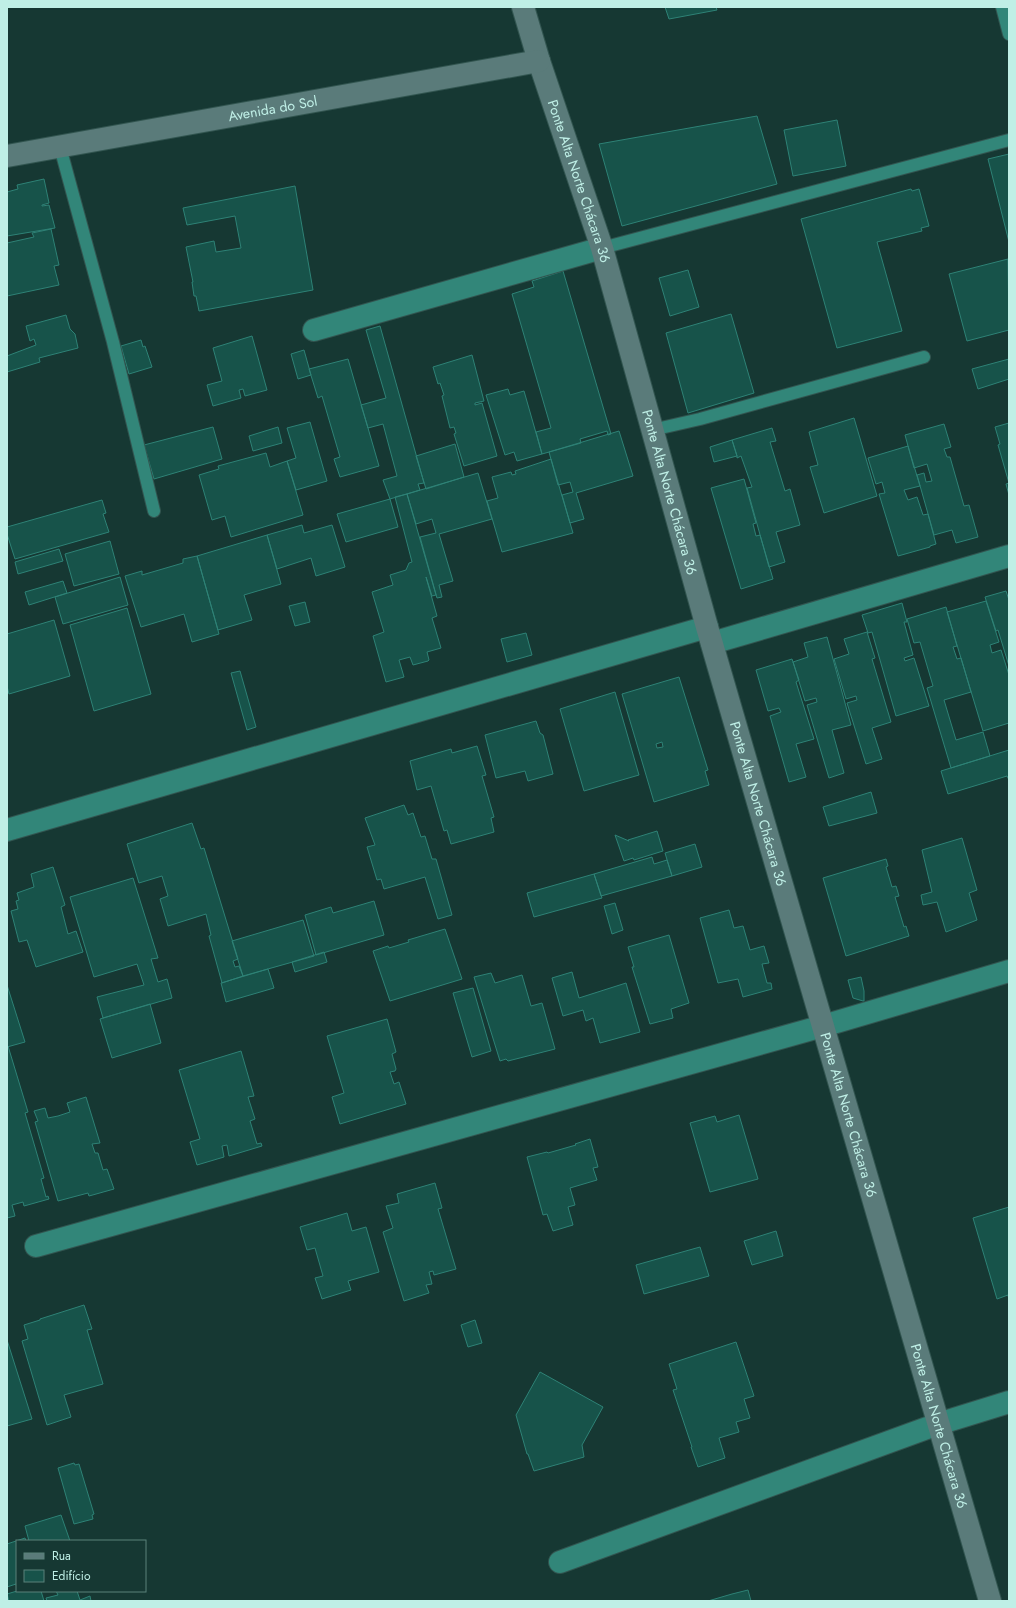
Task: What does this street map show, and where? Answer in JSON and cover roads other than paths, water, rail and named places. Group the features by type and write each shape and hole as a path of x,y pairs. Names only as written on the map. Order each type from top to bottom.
{"street":[{"name":"Ponte Alta Norte Chácara 36","path":"523,7 539,60 602,248 709,635 990,1601"},
{"name":"Avenida do Sol","path":"7,156 539,60"},
{"path":"314,330 602,248"},
{"path":"7,830 709,635 747,631 1009,556"},
{"path":"36,1246 823,1026 1009,971"},
{"path":"560,1562 938,1424 1009,1402"}],"lane":[{"path":"1002,7 1009,34"},
{"path":"602,248 1009,140"},
{"path":"60,147 113,342 154,511"},
{"path":"652,430 700,419 924,357"}]}
